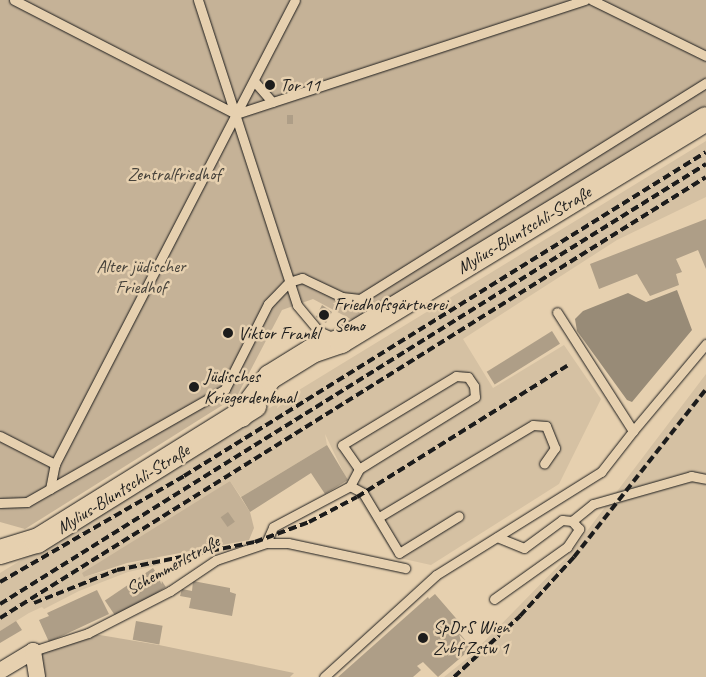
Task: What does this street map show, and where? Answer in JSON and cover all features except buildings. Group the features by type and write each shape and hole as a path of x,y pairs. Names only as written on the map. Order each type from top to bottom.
{"street":[{"name":"Mylius-Bluntschli-Straße","path":"0,552 37,541 241,415 270,377 312,351 341,341 706,119"},
{"name":"Schemmerlstraße","path":"0,671 33,651"},
{"path":"33,651 37,677"}],"lane":[{"path":"14,0 236,114 585,0"},
{"path":"198,0 297,305 319,331 341,341"},
{"path":"50,489 55,464 295,0"},
{"path":"592,0 706,56"},
{"path":"254,81 272,102"},
{"path":"0,503 27,502 225,389 268,304 288,282 302,278 342,297 360,300 706,83"},
{"path":"557,312 633,431"},
{"path":"324,677 436,575 601,472 706,344"},
{"path":"266,543 265,539 273,527 350,486 359,469 475,397 474,386 468,377 456,376 342,445 359,469"},
{"path":"379,517 534,424 546,426 555,448 544,464"},
{"path":"0,436 55,464"},
{"path":"497,537 524,548 562,520 572,520 593,504 690,476 706,479"},
{"path":"350,486 364,493 399,553 458,516"},
{"path":"494,599 567,547 579,529 572,520"},
{"name":"Schemmerlstraße","path":"33,651 88,633 170,591 216,560 266,543 288,542 406,568"}],"shaded area":[{"path":"706,141 706,197 617,240 463,339 493,388 564,345 601,399 559,484 431,565 395,557 350,486 325,434 327,445 241,497 230,481 84,577 157,557 159,565 128,572 79,591 44,609 42,607 29,613 0,631 0,573"},
{"path":"677,290 692,330 632,402 627,400 577,331 575,319 583,311 628,293 646,302"},
{"path":"706,374 706,677 444,677 469,657 568,556"}],"green space":[{"name":"Zentralfriedhof","path":"0,0 706,0 706,105 358,323 313,299 282,310 237,396 25,529 0,522"},
{"path":"230,481 250,512 254,528 249,540 127,563 84,577 82,573"},
{"path":"88,633 159,645 294,673 290,677 37,677 33,651"}],"railway":[{"path":"0,582 184,476 706,152"},
{"path":"0,604 706,164"},
{"path":"0,618 706,177"},
{"path":"34,603 117,570 255,542 309,522 357,497 567,366"},
{"path":"454,677 520,616 574,557 706,389"}],"place":[{"name":"Tor 11","path":"270,85"},
{"name":"Friedhofsgärtnerei Semo","path":"324,315"},
{"name":"Viktor Frankl","path":"228,333"},
{"name":"Jüdisches Kriegerdenkmal","path":"194,387"},
{"name":"SpDrS Wien Zvbf Zstw 1","path":"423,638"}],"park label":[{"name":"Alter jüdischer Friedhof","path":"141,277"}]}
